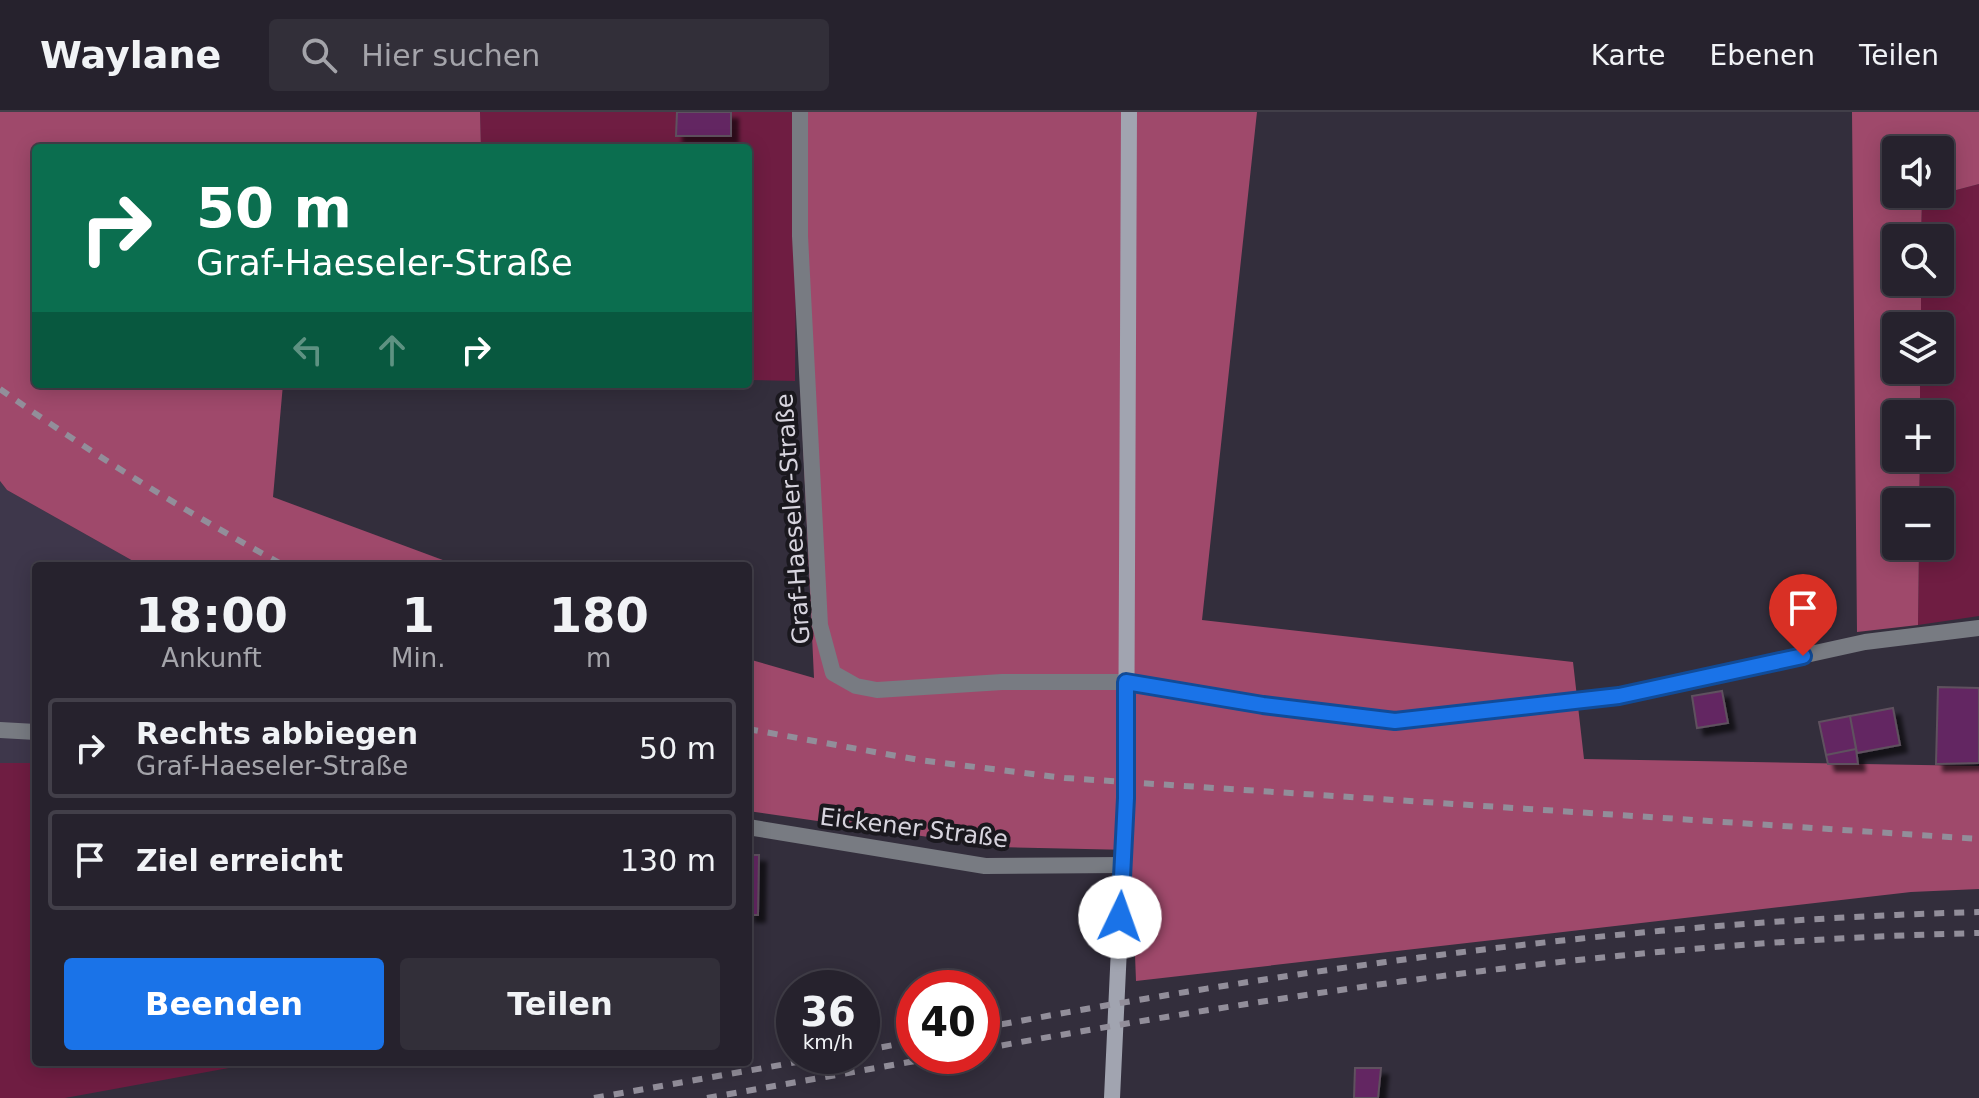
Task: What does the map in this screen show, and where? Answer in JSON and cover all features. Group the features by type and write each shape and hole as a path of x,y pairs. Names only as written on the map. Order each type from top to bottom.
{"street":[{"path":"1112,1098 1123,865 1129,112"}],"lane":[{"name":"Graf-Haeseler-Straße","path":"800,112 800,236 820,625 833,673 856,686 877,690 1002,682 1126,682 1263,705 1395,721 1619,696 1865,642 1979,628"},
{"path":"0,730 32,732"},
{"name":"Eickener Straße","path":"752,828 985,866 1123,865"}],"shaded area":[{"path":"0,112 480,112 481,144 32,144 32,388 283,388 273,497 448,562 135,562 7,490 0,481"},
{"path":"480,112 797,112 795,381 752,380 752,144 481,144"},
{"path":"797,112 1257,112 1202,620 1573,662 1584,759 1979,766 1979,889 1911,892 1136,981 1131,850 998,847 752,812 752,660 814,678 796,292"},
{"path":"1852,112 1979,112 1979,184 1954,191 1954,136 1882,136 1882,208 1922,208 1921,224 1882,224 1882,296 1921,296 1921,312 1882,312 1882,384 1920,384 1920,400 1882,400 1882,472 1920,472 1919,488 1882,488 1882,560 1919,560 1918,625 1857,632"},
{"path":"1979,184 1979,616 1918,625 1919,560 1954,560 1954,488 1919,488 1920,472 1954,472 1954,400 1920,400 1920,384 1954,384 1954,312 1921,312 1921,296 1954,296 1954,224 1921,224 1922,208 1954,208 1954,191"},
{"path":"0,481 7,490 135,562 32,562 32,763 0,763"},
{"path":"0,763 32,763 32,1066 239,1066 65,1098 0,1098"}],"building":[{"path":"677,112 731,112 731,136 676,136"},
{"path":"1938,687 1979,688 1979,763 1936,764"},
{"path":"1722,691 1728,723 1697,728 1692,696"},
{"path":"1893,708 1900,745 1857,753 1850,716"},
{"path":"1850,716 1856,749 1826,755 1819,722"},
{"path":"1856,749 1858,764 1828,764 1826,755"},
{"path":"752,855 759,855 758,915 752,915"},
{"path":"1355,1068 1381,1068 1378,1098 1354,1098"}],"railway":[{"path":"0,389 140,482 278,562"},
{"path":"752,730 919,760 1065,778 1979,839"},
{"path":"1000,1025 1229,985 1478,950 1728,925 1979,912"},
{"path":"1000,1046 1354,988 1603,957 1853,938 1979,933"},
{"path":"880,1048 896,1044"},
{"path":"707,1098 896,1064"},
{"path":"594,1098 776,1066"}],"route":[{"path":"1120,917 1126,798 1126,682 1263,705 1395,721 1619,696 1803,656"}]}
